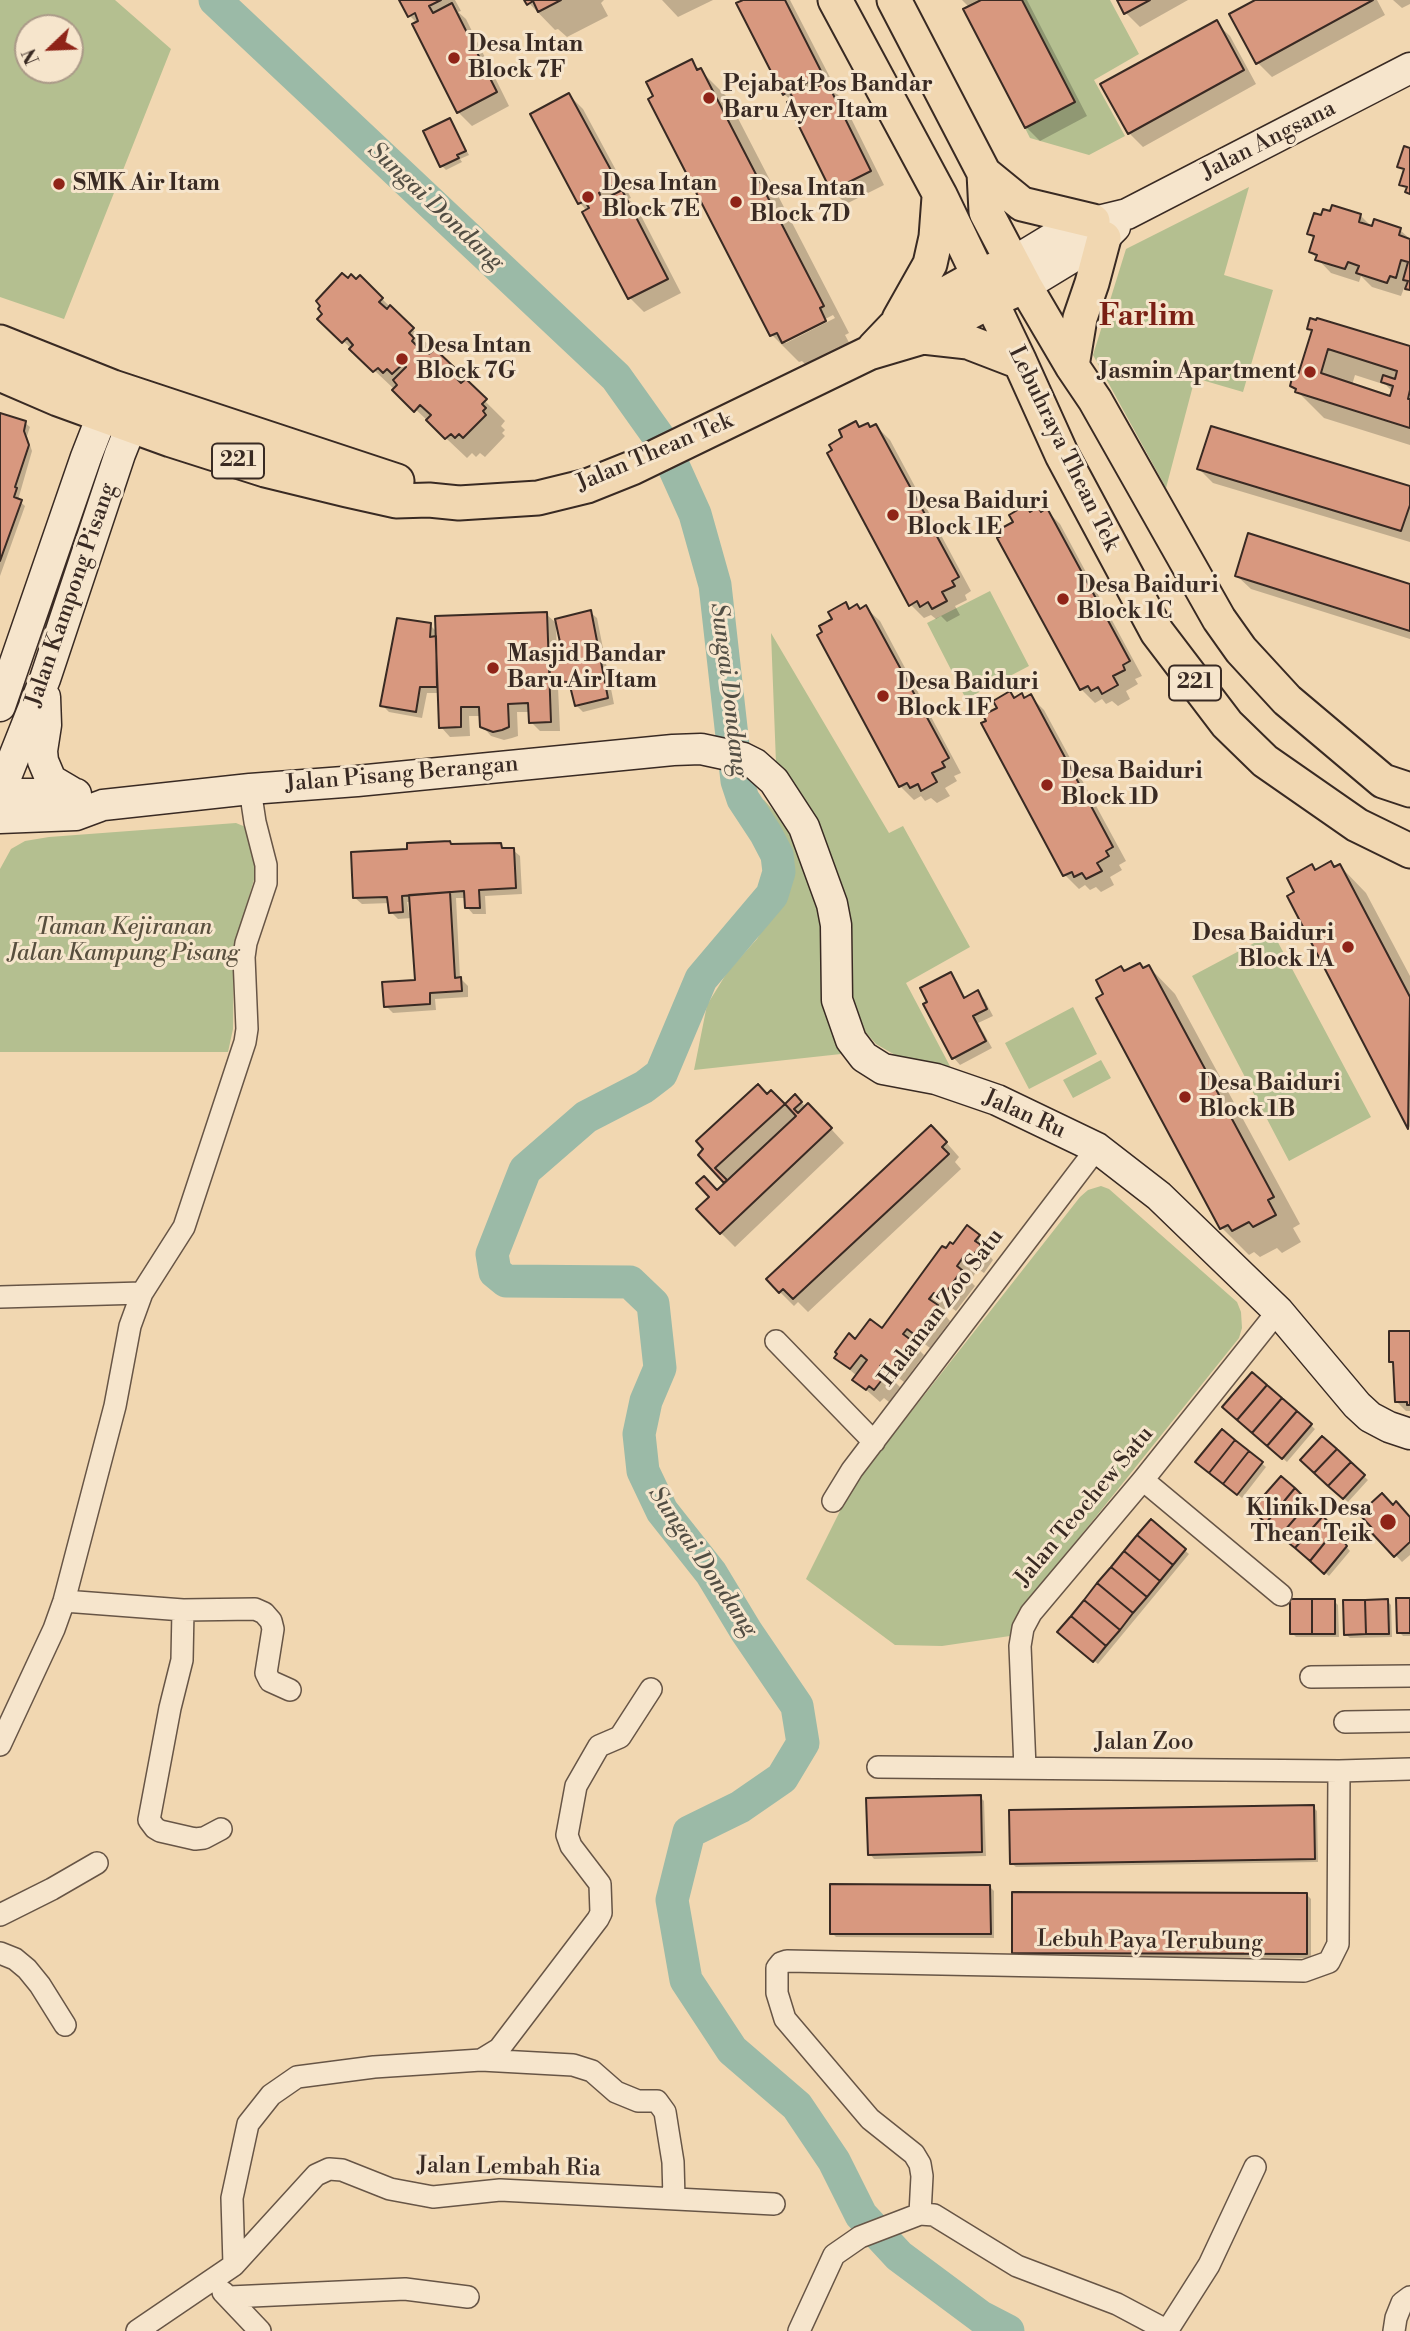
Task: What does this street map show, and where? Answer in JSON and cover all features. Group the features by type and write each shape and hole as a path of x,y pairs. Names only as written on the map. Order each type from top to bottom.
{"main road":[{"name":"Lebuhraya Thean Tek","path":"835,0 940,195 1062,455 1157,632 1227,724 1265,761 1357,825 1410,850"},
{"name":"Lebuhraya Thean Tek","path":"894,0 984,173 986,212 1219,620 1241,650 1287,700 1383,781 1410,790"},
{"path":"984,173 1022,204 1098,230 1092,282 1080,318 1072,366"},
{"path":"940,195 930,264 909,332 968,341 1020,362"},
{"name":"Jalan Thean Tek","path":"0,374 122,406 215,419 355,469 411,485 429,500 459,503 538,498 587,486 681,446 869,353 984,288 1019,274"},
{"name":"Jalan Thean Tek","path":"0,342 122,406"}],"street":[{"name":"Jalan Angsana","path":"1019,274 1127,214 1410,68"},
{"name":"Jalan Kampong Pisang","path":"0,793 45,679 122,406"},
{"name":"Jalan Kampong Pisang","path":"0,706 122,406"},
{"path":"45,679 46,725 43,761 51,780 73,793"},
{"name":"Jalan Pisang Berangan","path":"0,818 76,815 103,805 661,751 701,749 743,758"},
{"name":"Jalan Ru","path":"743,758 755,764 774,781 804,827 832,904 836,925 837,1000 851,1040 864,1057 883,1069 936,1079 997,1100 1097,1148 1158,1196 1278,1311 1370,1417 1410,1434"},
{"path":"0,1745 54,1629 64,1601 115,1406 130,1326 142,1293 187,1219 245,1042 247,1030 244,957 246,943 267,883 266,865 250,789"},
{"name":"Jalan Pisang Berangan","path":"0,793 73,793 103,805"},
{"name":"Halaman Zoo Satu","path":"833,1501 873,1442 1097,1148"},
{"path":"0,1297 142,1293"},
{"name":"Jalan Teochew Satu","path":"1025,1768 1020,1646 1023,1628 1031,1613 1143,1480 1278,1311"},
{"path":"776,1341 873,1442"},
{"path":"1143,1480 1281,1595"},
{"path":"64,1601 183,1610 255,1609 264,1613 271,1621 273,1629 266,1672 270,1681 290,1690"},
{"path":"183,1610 182,1660 149,1820 160,1830 195,1839 204,1838 221,1829"},
{"path":"1311,1677 1410,1675"},
{"path":"481,2060 499,2049 601,1913 600,1884 571,1846 567,1835 576,1786 599,1746 620,1737 651,1689"},
{"path":"1345,1722 1410,1721"},
{"name":"Jalan Zoo","path":"878,1767 1339,1771 1410,1769"},
{"name":"Lebuh Paya Terubung","path":"920,2214 920,2164 914,2154 870,2119 785,2019 777,1993 777,1968 787,1961 1304,1971 1317,1967 1329,1962 1338,1944 1339,1771"},
{"path":"0,1915 97,1863"},
{"path":"0,1953 15,1959 27,1969 65,2025"},
{"path":"234,2265 232,2198 248,2123 271,2095 297,2077 387,2066 481,2060 573,2065 592,2071 616,2092 638,2101 657,2101 665,2112 673,2162 674,2199"},
{"path":"799,2331 834,2255 860,2236 920,2214 934,2216 1017,2266 1117,2304 1168,2331 1209,2265 1255,2167"},
{"name":"Jalan Lembah Ria","path":"137,2331 234,2265 316,2175 329,2169 342,2170 390,2189 433,2197 500,2190 774,2204"},
{"path":"211,2282 230,2297 260,2331"},
{"path":"230,2297 405,2289 468,2297"},
{"path":"1394,2331 1402,2303 1410,2297"}],"green space":[{"name":"SMK Air Itam","path":"0,0 115,0 171,49 64,319 0,297"},
{"path":"1022,0 1110,0 1139,54 1094,80 1125,136 1089,155 1030,138 1025,128 1075,102"},
{"path":"1249,187 1224,275 1273,290 1243,392 1195,378 1166,488 1093,355 1126,249"},
{"path":"990,591 1029,666 966,699 927,623"},
{"path":"771,633 889,833 903,826 970,947 906,983 952,1070 902,1059 876,1044 852,1017 776,763"},
{"path":"746,797 764,800 782,820 815,891 823,930 826,1014 841,1054 694,1070 707,1005 728,971 757,939 789,884 791,867 774,834"},
{"name":"Taman Kejiranan Jalan Kampung Pisang","path":"236,823 248,828 256,859 256,873 234,947 233,1029 228,1052 0,1052 0,869 11,849 25,841 49,837"},
{"path":"1273,933 1371,1117 1289,1161 1192,976"},
{"path":"1073,1007 1097,1054 1029,1089 1005,1043"},
{"path":"1101,1060 1111,1078 1073,1098 1063,1080"},
{"path":"1101,1186 1109,1189 1237,1302 1242,1328 1239,1338 1026,1604 1014,1623 1010,1636 942,1646 895,1645 806,1579 852,1487 1080,1197 1088,1190"}],"building":[{"name":"Desa Intan Block 7F","path":"399,0 441,0 429,6 433,13 452,3 497,92 457,113 412,24 418,21 415,13 408,17"},
{"path":"524,0 561,0 538,12 533,1 527,5"},
{"path":"743,0 785,0 823,75 804,84 808,91 827,82 871,171 831,191 787,102 793,98 789,91 783,95 736,3"},
{"path":"981,0 1022,0 1075,102 1025,128 963,9"},
{"path":"1117,0 1150,0 1124,14"},
{"path":"1255,0 1373,0 1256,64 1229,14"},
{"path":"1217,20 1244,70 1128,134 1100,84"},
{"name":"Desa Intan Block 7D","path":"692,59 697,70 701,68 824,306 820,308 826,321 782,343 777,333 770,336 648,99 653,96 646,82"},
{"name":"Desa Intan Block 7E","path":"569,93 618,183 599,193 603,200 622,190 668,279 628,299 582,212 589,208 585,201 578,204 530,114"},
{"path":"450,118 466,151 457,155 459,158 440,167 423,131"},
{"path":"1404,146 1410,148 1410,194 1405,192 1407,187 1399,185 1404,169 1397,167"},
{"path":"1332,205 1361,214 1359,222 1372,226 1374,219 1401,228 1399,235 1410,239 1410,290 1405,289 1408,281 1403,280 1408,262 1401,260 1396,278 1390,276 1387,283 1356,273 1359,266 1348,262 1345,269 1315,260 1317,255 1309,252 1314,236 1307,234 1314,213 1321,215 1323,209 1330,211"},
{"name":"Desa Intan Block 7G","path":"342,273 348,278 351,274 356,279 360,275 383,298 379,302 387,309 390,305 414,328 409,333 414,338 412,341 423,352 425,350 429,354 435,349 456,369 452,374 461,383 466,379 487,399 482,404 486,408 483,411 486,415 463,438 459,434 455,438 451,434 445,439 426,420 431,415 420,405 414,412 392,390 397,385 393,380 406,367 403,364 392,374 387,369 383,373 378,368 373,372 349,349 353,345 347,338 342,343 317,319 322,314 316,301"},
{"name":"Jasmin Apartment","path":"1310,318 1317,318 1410,346 1410,428 1295,392 1296,389 1290,386 1293,374 1298,375 1312,330 1307,329","holes":["1328,349 1397,371 1395,379 1383,375 1381,382 1393,386 1390,396 1321,373"]},
{"path":"0,413 26,421 24,431 29,445 15,487 14,497 22,500 0,561"},
{"name":"Desa Baiduri Block 1E","path":"856,421 859,427 868,423 870,427 876,424 959,577 952,581 955,586 942,592 947,601 932,609 928,602 920,607 917,601 909,606 827,453 832,450 829,445 842,437 839,430"},
{"path":"1211,426 1410,486 1410,505 1401,531 1197,469"},
{"name":"Desa Baiduri Block 1C","path":"1026,505 1030,512 1038,507 1041,512 1047,508 1130,661 1123,665 1125,670 1113,676 1118,685 1102,694 1098,687 1091,691 1088,686 1080,690 997,538 1003,535 1000,529 1013,522 1009,515"},
{"path":"1248,533 1410,584 1410,631 1235,576"},
{"name":"Desa Baiduri Block 1F","path":"846,602 849,609 857,604 860,609 866,605 949,758 942,762 945,767 932,773 937,782 921,791 918,784 910,788 907,783 899,787 817,635 822,632 819,626 832,619 828,612"},
{"path":"591,610 608,698 575,706 569,682 550,681 549,655 563,656 555,619"},
{"name":"Masjid Bandar Baru Air Itam","path":"547,612 551,722 529,723 528,703 508,704 509,727 502,730 493,732 480,727 479,707 461,707 461,727 439,728 435,616"},
{"path":"397,618 431,623 430,637 436,636 437,687 420,687 416,712 380,706"},
{"name":"Desa Baiduri Block 1D","path":"1010,691 1014,698 1022,693 1024,698 1031,694 1113,847 1106,851 1109,856 1097,863 1102,871 1086,879 1082,873 1074,877 1072,872 1063,876 981,723 986,721 983,715 997,708 993,701"},
{"path":"450,841 451,844 501,843 502,848 514,848 516,888 479,890 480,908 465,908 464,891 402,896 403,912 389,913 387,897 353,898 351,852 407,849 407,843"},
{"name":"Desa Baiduri Block 1A","path":"1331,861 1334,867 1340,864 1410,997 1408,1129 1287,896 1294,892 1287,878 1312,864 1315,870"},
{"path":"450,892 455,978 461,977 462,991 430,993 430,1004 384,1007 382,982 415,980 409,895"},
{"name":"Desa Baiduri Block 1B","path":"1140,963 1143,968 1149,965 1274,1197 1268,1200 1276,1215 1253,1227 1249,1222 1232,1231 1228,1225 1220,1229 1096,998 1103,994 1096,980 1121,966 1124,971"},
{"path":"951,972 964,998 978,990 987,1009 973,1016 986,1041 952,1059 923,1004 927,1002 920,988"},
{"path":"758,1084 767,1094 771,1090 785,1104 715,1168 727,1180 724,1183 698,1155 703,1149 696,1141"},
{"path":"795,1094 802,1102 794,1109 798,1113 808,1103 832,1128 720,1234 696,1209 709,1197 696,1183 704,1176 717,1190 796,1116 785,1104"},
{"path":"931,1125 947,1142 942,1147 949,1154 793,1299 783,1289 779,1293 766,1279"},
{"path":"967,1225 980,1235 975,1241 981,1245 969,1260 964,1256 957,1266 962,1270 941,1299 934,1293 929,1299 938,1305 915,1335 907,1329 903,1334 911,1340 889,1369 882,1364 880,1366 888,1372 874,1390 869,1386 866,1390 852,1380 867,1360 861,1355 850,1369 834,1358 837,1354 835,1352 849,1333 855,1339 870,1319 882,1328 942,1246 946,1248 950,1242 953,1244"},
{"path":"1389,1331 1410,1331 1410,1405 1407,1405 1407,1402 1395,1402 1393,1362 1389,1362"},
{"path":"1252,1372 1267,1385 1237,1420 1222,1407"},
{"path":"1267,1385 1282,1398 1252,1433 1237,1420"},
{"path":"1282,1398 1297,1411 1267,1446 1252,1433"},
{"path":"1297,1411 1312,1424 1282,1459 1267,1446"},
{"path":"1222,1429 1235,1440 1209,1473 1195,1462"},
{"path":"1322,1436 1337,1449 1314,1473 1300,1460"},
{"path":"1235,1440 1249,1451 1223,1484 1209,1473"},
{"path":"1337,1449 1351,1462 1328,1486 1314,1473"},
{"path":"1249,1451 1263,1462 1237,1495 1223,1484"},
{"path":"1351,1462 1365,1475 1343,1499 1328,1486"},
{"path":"1281,1476 1295,1488 1266,1523 1251,1510"},
{"path":"1295,1488 1309,1502 1280,1536 1266,1523"},
{"name":"Klinik Desa Thean Teik","path":"1382,1493 1393,1505 1396,1501 1410,1517 1410,1542 1394,1557 1369,1530 1372,1528 1359,1514"},
{"path":"1309,1502 1323,1516 1295,1548 1280,1536"},
{"path":"1323,1516 1335,1530 1310,1561 1295,1548"},
{"path":"1151,1519 1186,1549 1173,1565 1137,1535"},
{"path":"1335,1530 1347,1546 1324,1574 1310,1561"},
{"path":"1137,1535 1173,1565 1160,1581 1124,1551"},
{"path":"1124,1551 1160,1581 1147,1597 1111,1567"},
{"path":"1111,1567 1147,1597 1133,1613 1097,1583"},
{"path":"1097,1583 1133,1613 1120,1630 1084,1600"},
{"path":"1396,1598 1410,1598 1410,1633 1397,1633"},
{"path":"1290,1599 1312,1599 1312,1634 1290,1634"},
{"path":"1312,1599 1335,1599 1335,1634 1312,1634"},
{"path":"1388,1599 1389,1634 1366,1634 1365,1600"},
{"path":"1084,1600 1120,1630 1106,1646 1071,1616"},
{"path":"1343,1600 1365,1600 1366,1634 1344,1635"},
{"path":"1071,1616 1106,1646 1093,1662 1057,1632"},
{"path":"981,1795 982,1852 868,1855 866,1798"},
{"path":"1314,1805 1315,1859 1010,1864 1009,1810"},
{"path":"830,1884 990,1885 991,1934 830,1934"},
{"path":"1012,1892 1307,1893 1307,1954 1012,1953"}],"waterway":[{"name":"Sungai Dondang","path":"215,0 616,377 663,443 695,514 715,585 737,781 743,799 777,855 779,872 772,895 701,979 661,1074 644,1087 586,1117 525,1170 492,1254 495,1272 506,1281 630,1282 653,1304 660,1368 646,1401 639,1434 643,1471 662,1511 711,1573 746,1631 797,1706 803,1743 782,1778 740,1807 689,1832 672,1900 686,1980 732,2050 797,2106 834,2161 861,2215 899,2256 981,2317 1008,2331"}],"place":[{"name":"Desa Intan Block 7F","path":"454,58"},
{"name":"Pejabat Pos Bandar Baru Ayer Itam","path":"709,98"},
{"name":"SMK Air Itam","path":"59,184"},
{"name":"Desa Intan Block 7E","path":"588,197"},
{"name":"Desa Intan Block 7D","path":"736,202"},
{"name":"Desa Intan Block 7G","path":"402,359"},
{"name":"Jasmin Apartment","path":"1310,372"},
{"name":"Desa Baiduri Block 1E","path":"893,515"},
{"name":"Desa Baiduri Block 1C","path":"1063,599"},
{"name":"Masjid Bandar Baru Air Itam","path":"493,668"},
{"name":"Desa Baiduri Block 1F","path":"883,696"},
{"name":"Desa Baiduri Block 1D","path":"1047,785"},
{"name":"Desa Baiduri Block 1A","path":"1348,947"},
{"name":"Desa Baiduri Block 1B","path":"1185,1097"},
{"name":"Klinik Desa Thean Teik","path":"1388,1522"}],"district":[{"name":"Farlim","path":"1147,318"}]}
